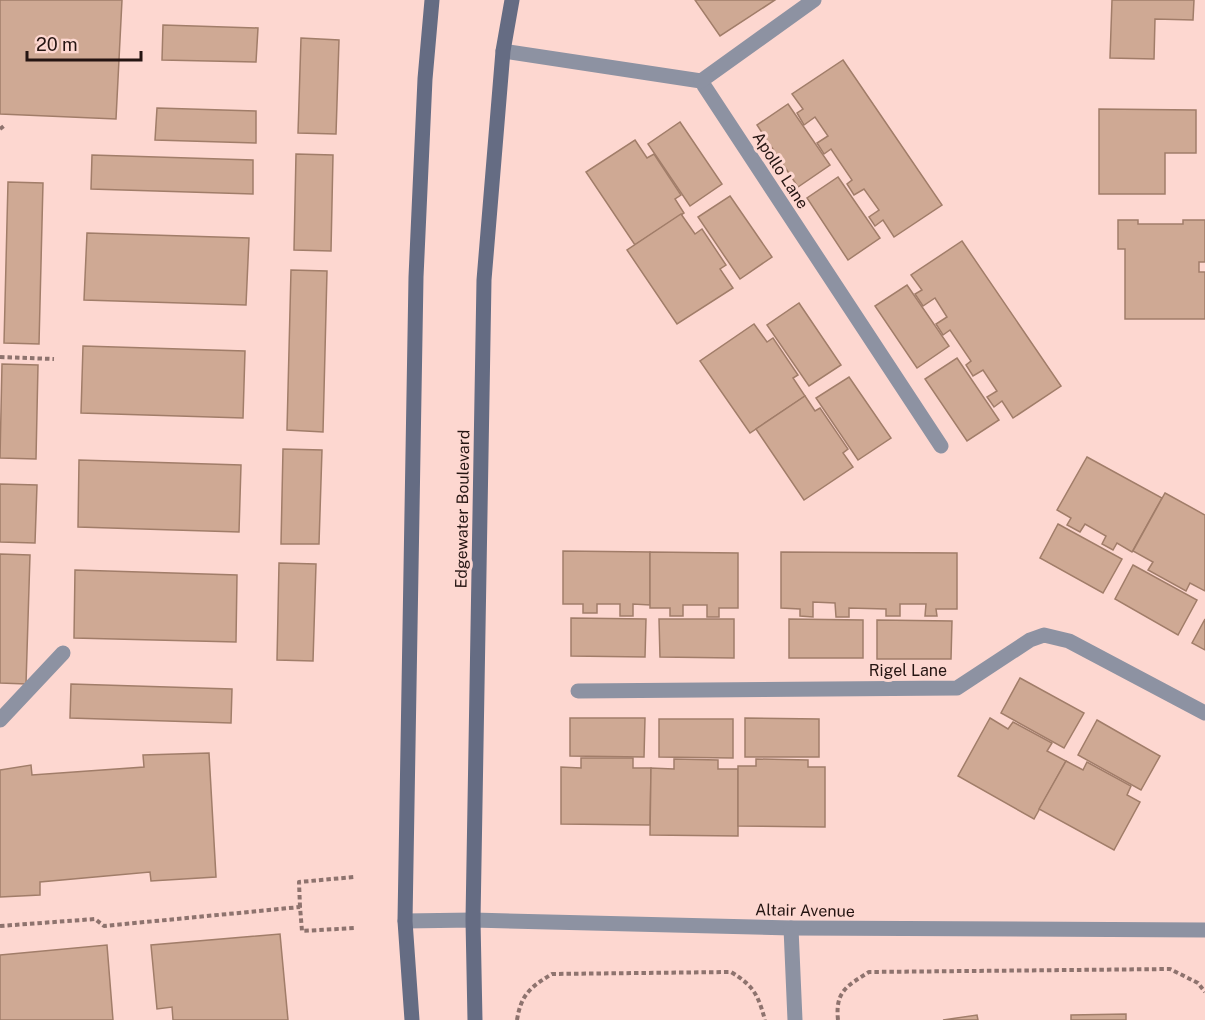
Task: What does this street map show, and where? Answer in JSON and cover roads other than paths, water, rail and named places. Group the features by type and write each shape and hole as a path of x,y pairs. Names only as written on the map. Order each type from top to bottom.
{"main road":[{"path":"412,1020 405,921 416,276 425,79 432,0"},
{"name":"Edgewater Boulevard","path":"475,1020 473,920 484,280 503,51 512,0"}],"street":[{"path":"503,51 701,81 814,0"},
{"name":"Apollo Lane","path":"701,81 941,447"},
{"name":"Rigel Lane","path":"578,691 957,688 1030,640 1044,635 1069,641 1205,713"},
{"path":"0,720 63,653"},
{"name":"Altair Avenue","path":"405,921 473,920 791,928 1205,930"},
{"path":"791,928 795,1020"}]}
